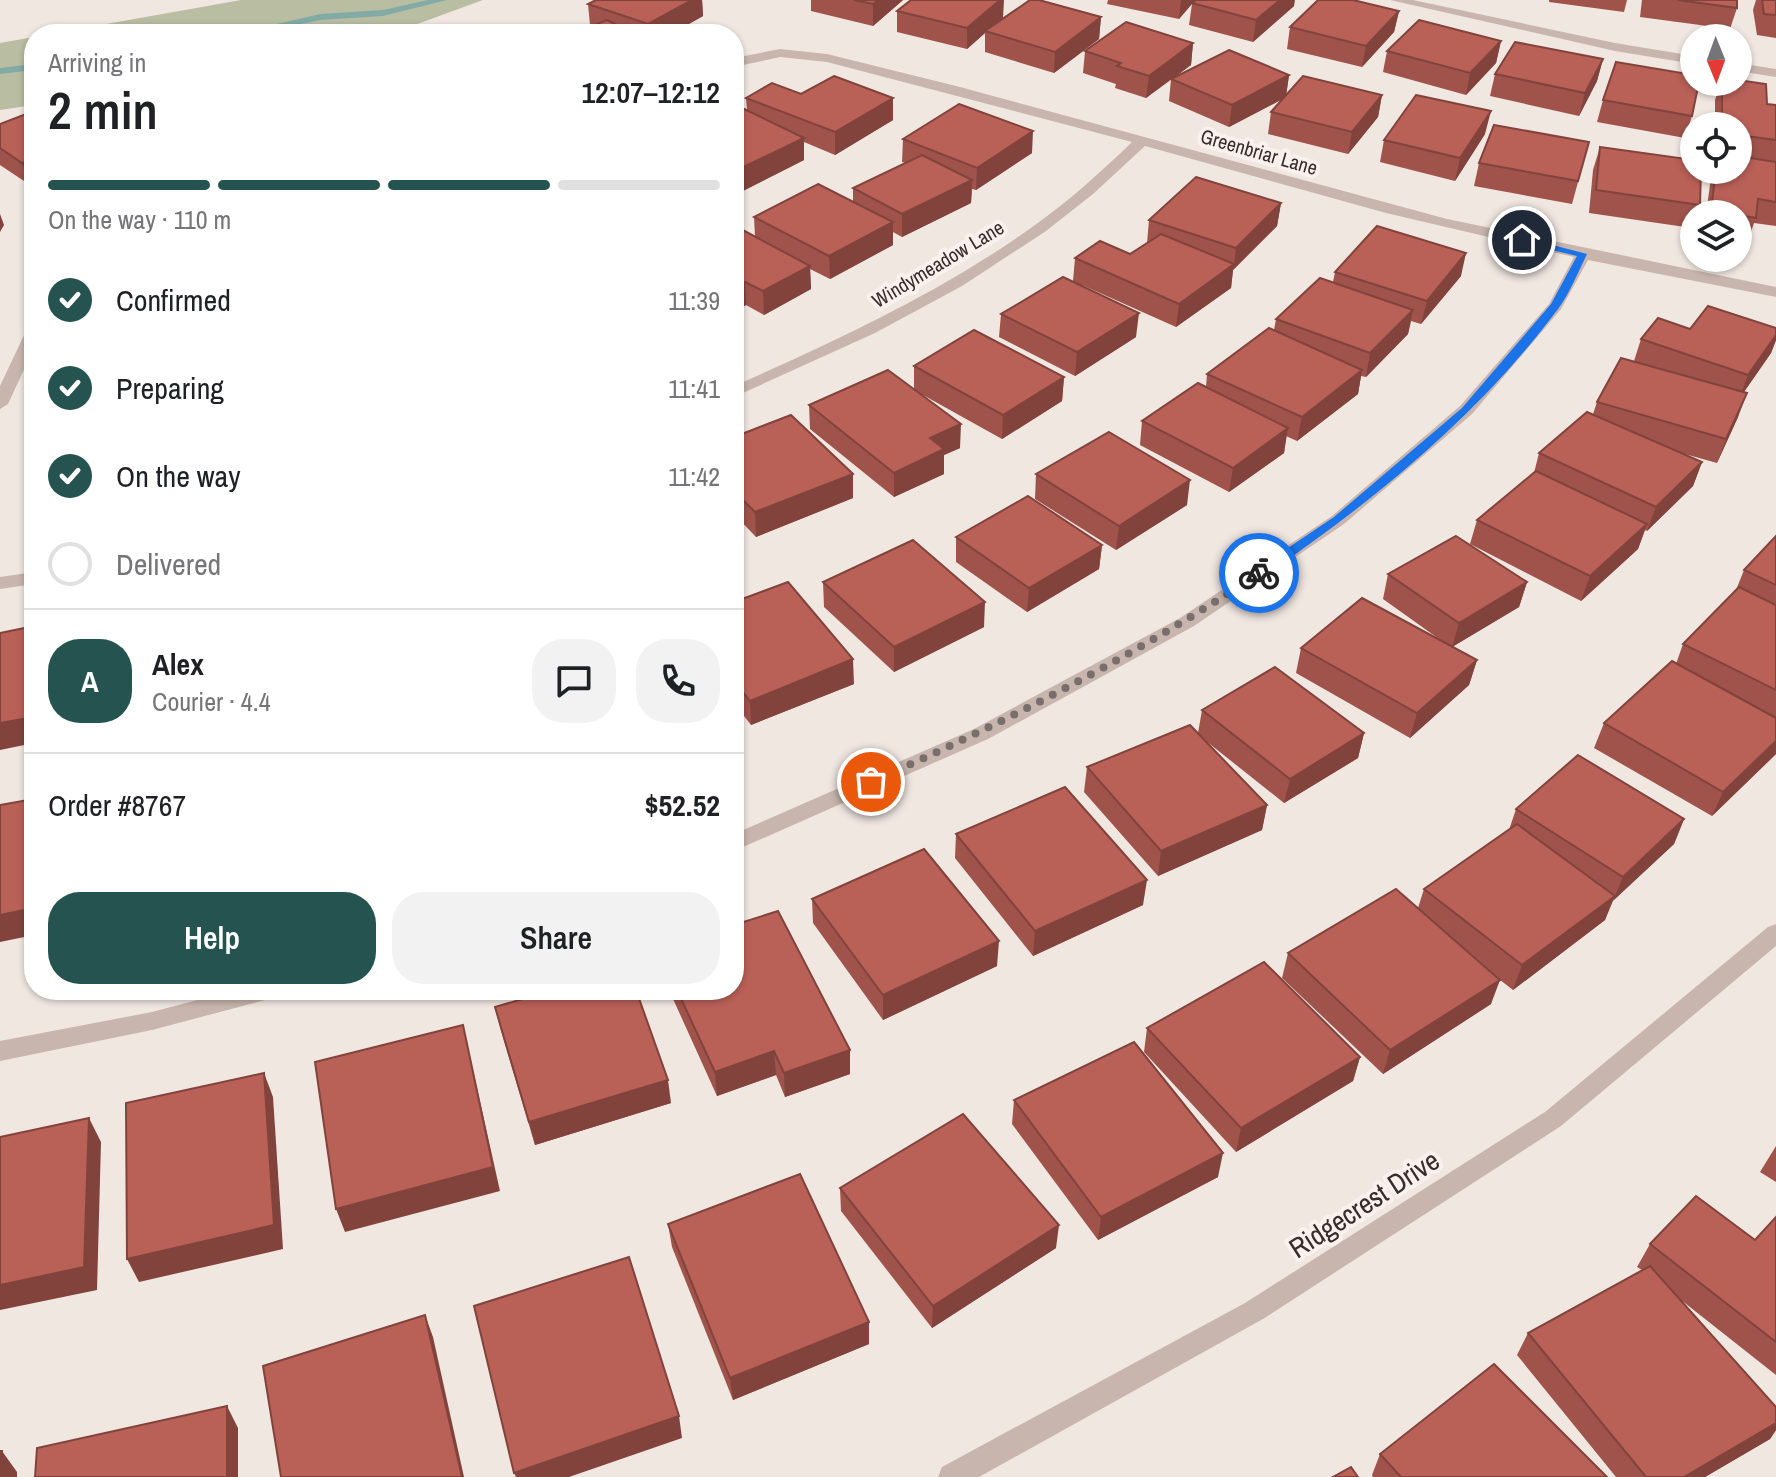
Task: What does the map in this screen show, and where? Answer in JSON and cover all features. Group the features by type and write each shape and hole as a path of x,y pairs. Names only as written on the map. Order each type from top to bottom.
{"street":[{"path":"1396,0 1615,47 1680,58"},
{"name":"Greenbriar Lane","path":"744,60 772,52 827,58 1143,140 1340,196 1583,254 1776,292"},
{"path":"1752,69 1776,73"},
{"name":"Windymeadow Lane","path":"744,388 855,338 980,268 1079,199 1143,140"},
{"path":"744,839 981,734 1187,622 1338,520 1466,410 1556,306 1583,254"},
{"path":"0,404 24,352"},
{"path":"0,583 24,579"},
{"name":"Ridgecrest Drive","path":"952,1477 1254,1311 1553,1119 1776,933"},
{"path":"0,1051 152,1021 231,1000"}],"green space":[{"path":"241,0 483,0 417,24 106,24"},
{"path":"24,39 24,106 0,110 0,43"}],"building":[{"path":"596,0 692,0 648,24 588,4"},
{"path":"854,0 878,0 873,4"},
{"path":"911,0 1000,0 967,28 897,11"},
{"path":"1030,0 1101,17 1055,52 985,31"},
{"path":"1196,0 1280,0 1256,20 1192,3"},
{"path":"1318,0 1353,0 1399,11 1366,46 1290,27"},
{"path":"1678,0 1737,0 1737,8"},
{"path":"1762,0 1776,0 1776,15 1764,14"},
{"path":"1419,20 1501,41 1470,73 1387,51"},
{"path":"1126,22 1193,43 1149,76 1085,51"},
{"path":"1515,42 1603,59 1585,93 1495,74"},
{"path":"1229,50 1289,75 1232,105 1171,79"},
{"path":"1616,62 1680,73 1680,96 1696,96 1693,112 1680,114 1603,100"},
{"path":"834,76 893,98 835,132 746,98 772,83 801,94"},
{"path":"1303,76 1382,95 1352,132 1271,112"},
{"path":"1752,82 1766,84 1767,104 1776,105 1776,140 1752,137 1752,112 1722,112 1722,96 1752,96"},
{"path":"1416,95 1491,111 1460,158 1384,140"},
{"path":"959,104 1033,131 977,168 903,139"},
{"path":"744,109 804,138 744,167"},
{"path":"24,115 24,162 0,148 0,124"},
{"path":"1494,125 1589,142 1578,181 1479,163"},
{"path":"1600,147 1680,158 1680,184 1701,184 1700,200 1680,202 1596,190"},
{"path":"922,155 972,180 902,214 853,188"},
{"path":"1752,158 1776,162 1776,202 1758,199 1756,218 1752,217 1752,200 1712,200 1714,184 1752,184"},
{"path":"1196,177 1281,203 1236,248 1149,220"},
{"path":"818,184 893,222 829,256 754,217"},
{"path":"1377,226 1466,253 1427,301 1335,272"},
{"path":"744,231 810,266 763,291 745,282"},
{"path":"1161,234 1234,264 1179,304 1075,258 1100,241 1130,254"},
{"path":"1063,277 1139,313 1077,352 1001,314"},
{"path":"1320,278 1413,310 1370,353 1276,319"},
{"path":"1708,306 1776,328 1776,335 1748,375 1641,339 1658,318 1690,329"},
{"path":"1269,328 1362,370 1302,417 1207,374"},
{"path":"974,330 1064,377 1003,415 914,366"},
{"path":"1621,358 1747,393 1726,439 1597,402"},
{"path":"888,370 961,424 930,438 944,449 894,473 809,405"},
{"path":"1198,383 1288,428 1233,468 1142,421"},
{"path":"1587,412 1702,462 1656,507 1539,453"},
{"path":"791,415 853,474 755,512 744,501 744,433"},
{"path":"1109,432 1190,480 1119,526 1036,474"},
{"path":"1536,471 1647,524 1590,576 1477,520"},
{"path":"1028,496 1102,545 1029,588 956,537"},
{"path":"1456,536 1527,582 1459,623 1388,574"},
{"path":"1776,536 1776,585 1744,570"},
{"path":"913,540 985,602 894,647 823,582"},
{"path":"788,582 853,659 750,701 744,694 744,598"},
{"path":"1739,587 1776,605 1776,690 1683,644"},
{"path":"1362,598 1477,660 1417,713 1301,648"},
{"path":"24,628 24,719 0,723 0,633"},
{"path":"1672,661 1776,718 1776,741 1723,792 1604,723"},
{"path":"1275,667 1364,733 1290,779 1202,710"},
{"path":"1190,725 1267,805 1161,851 1087,767"},
{"path":"1578,755 1684,819 1623,877 1516,809"},
{"path":"1065,787 1147,880 1035,931 956,834"},
{"path":"24,801 24,910 0,915 0,805"},
{"path":"1517,824 1615,896 1522,965 1424,889"},
{"path":"924,849 999,941 883,995 812,899"},
{"path":"1396,889 1500,980 1390,1050 1288,953"},
{"path":"778,911 850,1050 784,1073 774,1051 715,1072 682,1000 744,1000 744,922"},
{"path":"1264,962 1360,1057 1241,1128 1147,1028"},
{"path":"519,1000 640,1000 668,1080 529,1122 495,1007"},
{"path":"463,1025 493,1167 336,1209 315,1062"},
{"path":"1134,1042 1223,1153 1101,1217 1014,1100"},
{"path":"264,1073 274,1225 127,1259 126,1103"},
{"path":"963,1114 1059,1225 933,1306 840,1188"},
{"path":"89,1118 84,1267 0,1285 0,1137"},
{"path":"800,1174 869,1322 730,1378 668,1224"},
{"path":"1696,1196 1755,1240 1776,1217 1776,1342 1650,1244"},
{"path":"629,1257 679,1416 514,1473 474,1306"},
{"path":"1650,1266 1776,1407 1776,1423 1684,1477 1646,1477 1528,1333"},
{"path":"425,1315 462,1477 281,1477 263,1366"},
{"path":"1494,1364 1607,1477 1401,1477 1380,1454"},
{"path":"227,1406 227,1477 35,1477 37,1448"},
{"path":"1351,1467 1358,1477 1333,1477"}],"waterway":[{"path":"287,24 320,17 383,13 442,0"},
{"path":"0,71 24,68"}],"way so far":[{"path":"871,782 981,734 1187,622 1259,573"}],"route":[{"path":"1259,573 1338,520 1466,410 1556,306 1583,254 1522,240"}]}
